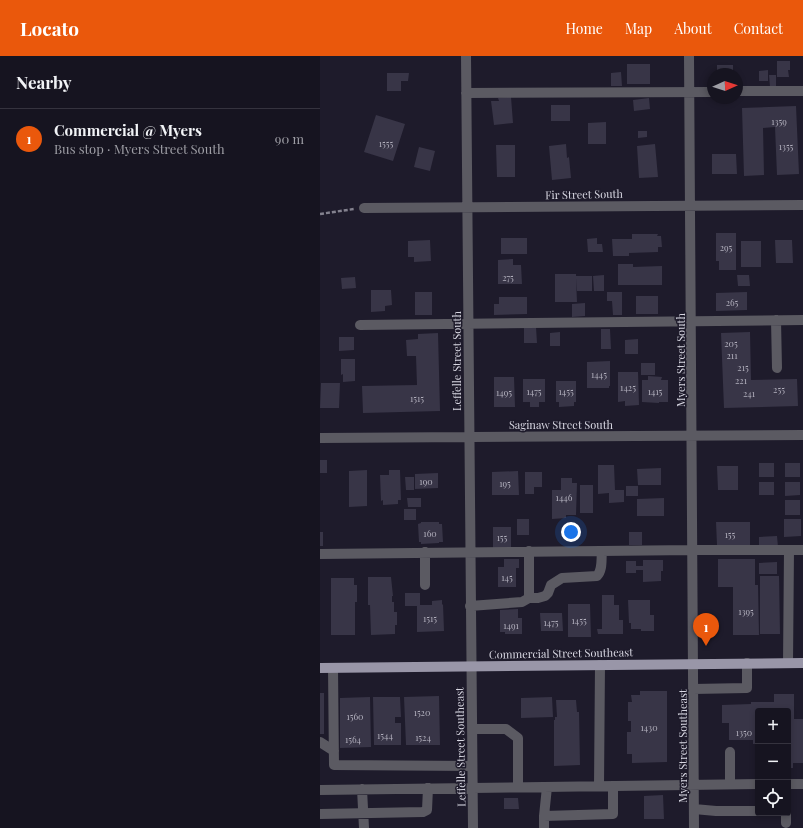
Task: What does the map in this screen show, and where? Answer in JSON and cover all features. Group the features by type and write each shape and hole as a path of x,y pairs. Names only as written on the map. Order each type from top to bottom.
{"main road":[{"name":"Commercial Street Southeast","path":"320,668 803,663"}],"street":[{"name":"Leffelle Street South","path":"466,56 471,666"},
{"name":"Myers Street South","path":"689,56 692,321 693,664"},
{"path":"743,92 803,91"},
{"path":"466,93 707,92"},
{"name":"Fir Street South","path":"364,208 803,205"},
{"path":"776,320 777,368"},
{"path":"360,324 803,320"},
{"name":"Saginaw Street South","path":"320,438 803,435"},
{"path":"788,663 789,550"},
{"path":"320,554 803,550"},
{"path":"470,606 522,602 529,598 545,596 551,585 562,578 589,577 598,575 601,570 602,551"},
{"path":"425,552 425,585"},
{"path":"529,552 529,598"},
{"name":"Myers Street Southeast","path":"693,664 694,828"},
{"path":"693,689 747,688 747,664"},
{"path":"599,786 600,665"},
{"name":"Leffelle Street Southeast","path":"471,666 472,828"},
{"path":"333,668 334,765 472,766"},
{"path":"472,729 506,729 518,738 518,787"},
{"path":"320,742 334,751"},
{"path":"730,752 730,784"},
{"path":"320,790 755,784"},
{"path":"791,784 803,784"},
{"path":"544,816 613,814 613,786"},
{"path":"544,828 547,787"},
{"path":"320,814 424,812 426,810 428,788"},
{"path":"362,789 364,828"},
{"path":"694,809 716,811 755,811"}],"path":[{"path":"320,214 364,208"}],"building":[{"path":"777,61 790,61 790,70 788,70 789,77 777,77"},
{"path":"627,64 650,64 650,84 627,84"},
{"path":"717,65 733,65 733,68 717,68"},
{"path":"768,70 768,81 759,81 759,71"},
{"path":"621,72 622,86 611,86 611,73"},
{"path":"387,73 409,73 408,81 401,81 401,91 387,91"},
{"path":"769,75 776,75 776,87 770,87"},
{"path":"511,97 513,123 494,125 491,101 499,101 498,98"},
{"path":"649,98 650,109 634,111 633,100"},
{"path":"551,105 570,105 570,121 551,121"},
{"path":"796,106 799,174 777,175 775,127 763,128 764,175 744,176 742,108"},
{"path":"376,115 405,124 393,161 364,152"},
{"path":"606,122 606,144 588,144 588,123"},
{"path":"638,131 647,131 647,137 638,138"},
{"path":"566,144 571,178 552,180 549,146"},
{"path":"655,144 658,177 639,178 637,146"},
{"path":"496,145 515,145 515,177 497,177"},
{"path":"419,147 435,151 430,171 414,167"},
{"path":"712,154 736,154 737,174 712,174"},
{"path":"716,233 736,233 736,270 719,270 719,261 716,261"},
{"path":"632,234 658,234 657,236 661,236 662,247 658,247 658,252 629,253 629,256 613,256 612,239 632,239"},
{"path":"501,238 527,238 527,254 501,254"},
{"path":"597,238 597,244 602,244 603,252 588,252 587,239"},
{"path":"430,240 431,261 414,262 414,257 408,257 408,241"},
{"path":"775,240 792,240 793,263 776,263"},
{"path":"741,241 761,241 761,267 741,267"},
{"path":"513,259 513,265 521,265 522,284 498,284 498,260"},
{"path":"618,264 633,264 633,267 662,266 662,285 618,285"},
{"path":"555,274 592,276 592,291 577,291 576,278 577,302 555,302"},
{"path":"604,275 604,291 594,291 593,276"},
{"path":"737,275 749,275 750,286 738,286"},
{"path":"355,277 356,288 342,289 341,278"},
{"path":"371,290 391,290 392,305 385,306 385,311 371,312"},
{"path":"415,292 432,292 432,315 415,315"},
{"path":"607,292 622,292 622,315 613,315 612,301 607,301"},
{"path":"747,292 747,310 716,311 716,293"},
{"path":"636,296 658,296 658,314 636,314"},
{"path":"499,297 527,297 527,314 494,315 494,304 499,304"},
{"path":"585,303 585,316 572,317 572,304"},
{"path":"524,327 536,327 537,343 524,343"},
{"path":"601,329 610,329 611,349 601,349"},
{"path":"560,332 560,346 550,346 550,333"},
{"path":"750,332 751,380 797,379 798,406 724,408 721,333"},
{"path":"438,333 440,411 363,413 362,386 417,385 416,356 407,356 406,340 418,339 418,334"},
{"path":"339,337 354,337 354,350 339,351"},
{"path":"638,339 638,354 625,354 625,340"},
{"path":"341,359 355,359 355,381 343,382 343,374 341,375"},
{"path":"610,361 609,388 587,388 587,362"},
{"path":"641,363 655,363 655,375 641,375"},
{"path":"618,372 638,372 639,405 625,406 625,401 618,402"},
{"path":"648,376 662,377 661,380 668,380 668,402 642,402 642,380 648,380"},
{"path":"494,377 514,377 515,407 494,407"},
{"path":"523,379 545,379 545,402 539,402 539,407 530,407 530,402 523,402"},
{"path":"556,381 576,381 576,402 574,402 574,406 559,407 559,402 556,402"},
{"path":"321,383 340,383 339,408 320,408"},
{"path":"320,460 327,460 327,473 320,473"},
{"path":"759,463 774,463 774,477 759,477"},
{"path":"785,463 800,463 800,477 785,477"},
{"path":"598,465 614,465 615,490 624,490 624,502 609,503 609,493 598,494"},
{"path":"717,466 738,466 738,490 718,490"},
{"path":"661,468 661,485 638,485 637,469"},
{"path":"367,470 367,506 349,507 349,471"},
{"path":"389,470 400,470 401,500 398,500 398,504 383,505 383,500 381,501 380,475 389,475"},
{"path":"518,471 519,495 492,495 492,472"},
{"path":"525,472 542,472 542,487 534,487 534,494 525,494"},
{"path":"438,473 438,488 415,489 415,474"},
{"path":"405,477 414,477 414,490 406,490"},
{"path":"561,478 572,478 572,483 577,483 576,515 566,515 566,518 552,519 552,490 561,490"},
{"path":"759,482 774,482 774,495 759,495"},
{"path":"785,482 800,482 800,495 785,496"},
{"path":"580,485 593,485 593,513 580,513"},
{"path":"626,486 638,486 638,496 626,496"},
{"path":"407,498 421,498 421,507 408,507"},
{"path":"664,498 664,516 637,516 637,499"},
{"path":"785,500 800,500 800,515 785,515"},
{"path":"404,509 416,509 416,520 404,520"},
{"path":"517,519 529,519 529,535 517,535"},
{"path":"784,519 801,519 801,536 784,537"},
{"path":"421,522 439,522 439,524 442,524 443,542 421,544 421,542 419,542 418,524"},
{"path":"716,522 750,522 750,545 717,545"},
{"path":"493,527 511,527 511,548 493,548"},
{"path":"320,532 323,532 323,546 320,546"},
{"path":"629,532 642,532 642,545 629,545"},
{"path":"777,536 778,547 759,547 759,537"},
{"path":"504,559 519,559 519,568 516,568 516,587 498,587 498,567 504,567"},
{"path":"718,559 755,559 755,585 758,585 759,635 733,635 733,587 718,587"},
{"path":"643,560 663,560 661,581 643,582 643,570 636,570 636,573 626,573 626,561 636,561 636,566 643,566"},
{"path":"777,562 777,574 759,574 759,563"},
{"path":"760,576 779,576 780,634 760,634"},
{"path":"368,577 391,577 393,596 392,602 394,602 394,612 397,612 395,634 371,635 370,605 368,605"},
{"path":"331,578 354,578 354,585 357,585 357,602 355,602 355,635 331,635"},
{"path":"405,593 420,593 420,605 432,605 432,601 442,600 444,631 417,632 417,606 405,606"},
{"path":"602,595 614,595 614,605 619,605 619,620 623,620 623,634 598,634 597,629 602,629"},
{"path":"628,600 650,600 650,615 654,615 654,631 631,629 631,623 629,623"},
{"path":"568,604 590,604 591,637 568,637"},
{"path":"518,609 518,618 522,618 522,634 505,634 505,632 500,632 500,610"},
{"path":"540,613 562,613 563,631 541,631"},
{"path":"640,691 667,691 667,762 632,763 632,754 627,754 627,732 631,732 631,721 628,721 628,702 632,702 631,695 640,695"},
{"path":"320,693 324,693 324,734 320,734"},
{"path":"774,694 794,694 794,719 803,719 803,763 793,763 793,768 791,768 791,708 755,708 755,744 753,744 753,740 729,740 729,723 722,723 722,705 751,704 751,702 774,702"},
{"path":"439,696 440,745 406,745 404,697"},
{"path":"370,697 371,747 340,748 340,698"},
{"path":"373,697 400,697 401,717 395,717 395,723 401,723 401,745 374,745"},
{"path":"552,697 553,717 521,718 521,698"},
{"path":"556,700 576,700 577,712 579,712 580,765 554,766 554,720 555,717 557,717"},
{"path":"663,795 664,819 644,819 644,796"},
{"path":"504,798 518,798 519,809 504,809"}],"place":[{"name":"Commercial @ Myers","path":"706,646"}]}
